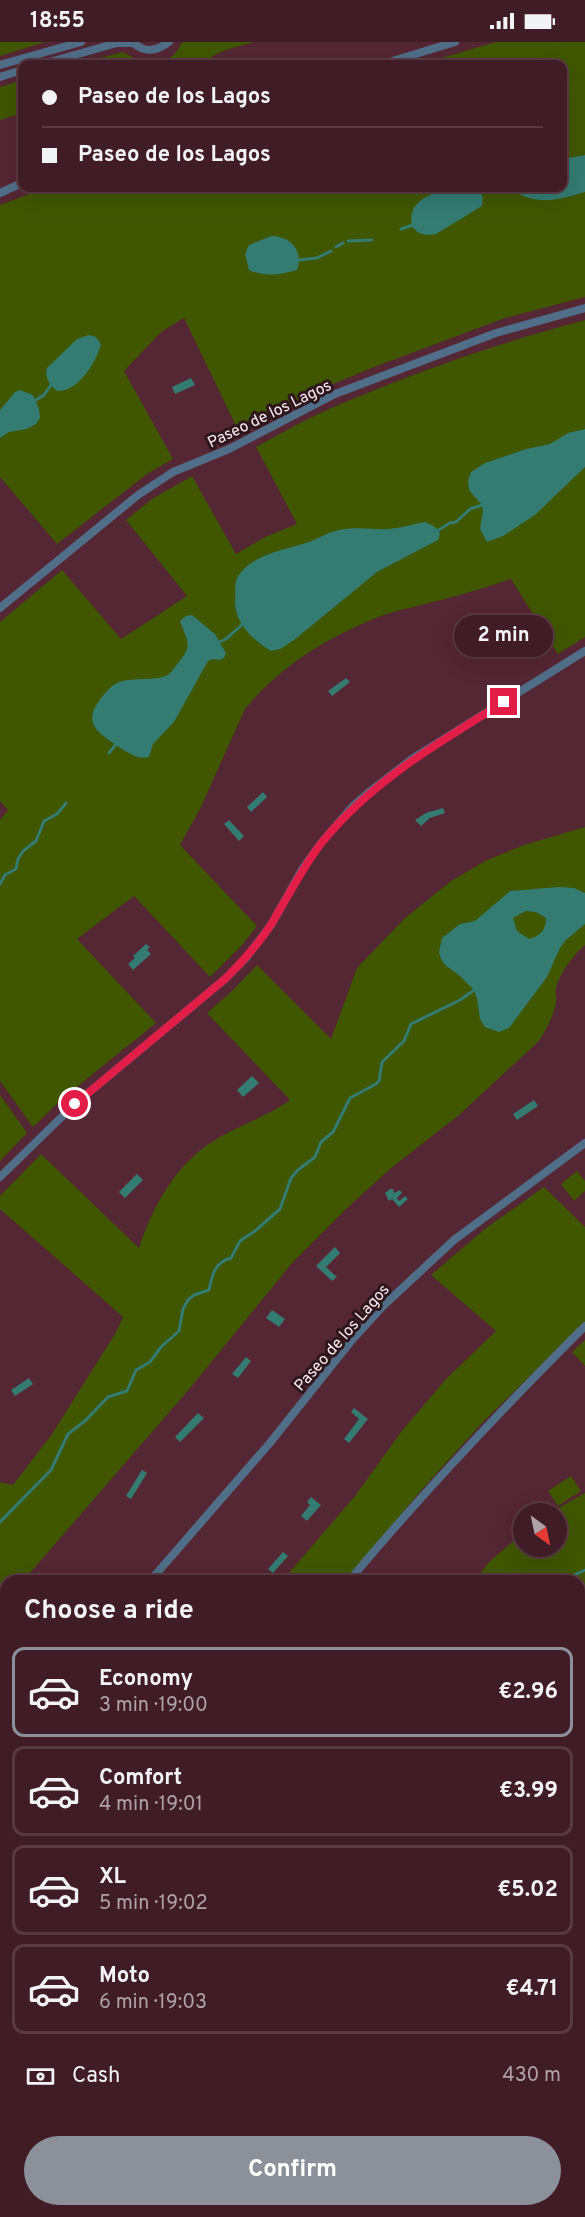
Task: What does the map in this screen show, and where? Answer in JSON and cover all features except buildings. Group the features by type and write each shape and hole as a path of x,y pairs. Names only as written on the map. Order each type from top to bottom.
{"street":[{"path":"0,65 81,42"},
{"path":"57,60 117,43 132,43 145,50 159,50 169,42"},
{"path":"396,60 455,42"},
{"path":"0,77 18,71"},
{"path":"0,193 18,185"},
{"name":"Paseo de los Lagos","path":"0,608 138,495 173,472 229,448 335,394 496,333 585,308"},
{"path":"0,1178 68,1110 225,979 245,959 271,925 303,868 352,807 412,759 585,651"},
{"name":"Paseo de los Lagos","path":"155,1575 269,1444 352,1340 382,1307 454,1240 585,1143"},
{"path":"354,1575 502,1409 585,1326"}],"green space":[{"path":"0,42 45,42 0,56"},
{"path":"182,42 254,42 221,52 208,60 166,60 177,51"},
{"path":"496,42 585,42 585,297 505,318 374,367 309,394 238,430 184,318 161,332 124,371 173,459 147,474 57,544 0,477 0,205 35,192 567,192 567,60 435,60"},
{"path":"123,52 140,60 94,60"},
{"path":"18,81 18,114 0,120 0,87"},
{"path":"585,320 585,637 558,654 511,579 391,613 364,623 308,653 274,679 245,709 200,809 180,845 257,926 243,944 210,977 134,896 77,939 156,1023 63,1098 33,1127 0,1081 0,820 8,810 0,801 0,622 62,570 121,639 187,596 126,520 152,499 192,476 236,554 265,537 297,524 256,447 320,413 392,383 488,349"},
{"path":"585,827 585,945 561,976 556,988 553,1012 539,1041 459,1115 390,1169 293,1262 191,1387 28,1575 0,1575 0,1482 13,1485 52,1434 115,1334 123,1317 0,1209 0,1196 41,1154 139,1248 158,1203 176,1175 187,1163 212,1142 290,1100 207,1013 257,965 331,1039 357,968 405,918 451,881 487,860 524,845"},
{"path":"0,1095 27,1133 0,1161"},
{"path":"577,1171 585,1181 585,1191 574,1201 561,1184"},
{"path":"544,1187 585,1227 585,1322 483,1422 418,1494 351,1575 287,1575 355,1496 401,1432 446,1379 496,1331 431,1275 486,1228"},
{"path":"585,1340 585,1366 572,1352"},
{"path":"571,1476 581,1491 563,1503 556,1503 548,1491"},
{"path":"585,1493 585,1575 479,1575 490,1561 513,1541 513,1557 567,1557 567,1503"}],"shaded area":[{"path":"585,155 585,192 556,199 537,200 516,192 567,192 567,158"},
{"path":"439,192 480,192 483,197 482,206 436,234 426,235 412,226 411,217 416,205"},
{"path":"271,236 284,238 294,246 299,256 297,270 260,274 249,270 245,254 249,245"},
{"path":"89,335 96,337 101,344 91,367 72,387 57,391 48,381 47,368 77,339"},
{"path":"191,378 195,385 175,394 172,387"},
{"path":"20,390 33,395 40,418 36,424 27,429 9,432 0,438 0,410 15,392"},
{"path":"585,429 585,467 535,515 503,536 487,542 480,529 483,510 481,504 469,490 468,480 471,472 485,463 526,449 550,444 568,433"},
{"path":"425,522 432,525 440,534 438,540 377,572 280,649 271,651 264,647 246,630 238,617 235,601 236,580 243,570 260,558 339,530 389,529"},
{"path":"192,615 215,634 226,653 220,660 208,661 174,722 153,744 149,757 141,758 122,749 100,733 93,723 94,709 108,690 119,682 170,674 185,654 188,645 180,621"},
{"path":"346,678 350,682 332,696 328,691"},
{"path":"263,792 267,797 251,812 247,807"},
{"path":"443,808 445,813 430,818 421,826 415,820 426,813"},
{"path":"229,820 244,836 239,841 224,824"},
{"path":"574,888 585,893 585,924 560,948 547,977 509,1028 499,1032 485,1027 480,1019 474,990 445,965 439,952 442,938 460,924 475,921 510,891","holes":["526,911 536,912 546,918 545,926 539,934 529,939 517,931 513,918"]},
{"path":"146,944 150,947 147,950 151,954 133,970 128,964"},
{"path":"252,1076 259,1083 243,1097 237,1090"},
{"path":"534,1100 538,1106 517,1120 513,1114"},
{"path":"137,1174 143,1180 125,1198 119,1192"},
{"path":"393,1189 394,1193 400,1190 402,1193 397,1198 399,1201 405,1196 408,1199 399,1207 392,1199 389,1201 385,1193"},
{"path":"335,1247 340,1253 326,1267 337,1277 332,1281 316,1266"},
{"path":"272,1310 285,1319 279,1327 266,1318"},
{"path":"246,1357 251,1361 238,1378 232,1374"},
{"path":"29,1378 33,1384 15,1396 11,1390"},
{"path":"354,1408 368,1419 349,1443 344,1439 359,1419 351,1412"},
{"path":"198,1413 204,1418 180,1442 175,1437"},
{"path":"142,1470 147,1473 131,1499 126,1496"},
{"path":"311,1497 321,1505 307,1521 301,1516 310,1505 307,1502"},
{"path":"283,1552 288,1556 273,1573 268,1569"}],"waterway":[{"path":"401,229 413,225"},
{"path":"348,241 372,240"},
{"path":"336,247 343,243"},
{"path":"299,260 317,258 331,251"},
{"path":"36,400 44,395 51,385"},
{"path":"437,531 456,522 470,509 485,504"},
{"path":"217,643 226,639 244,623"},
{"path":"109,753 117,743"},
{"path":"0,884 5,875 16,869 23,851 36,841 44,821 57,814 66,803"},
{"path":"0,1522 51,1470 68,1434 86,1420 108,1397 127,1391 136,1370 150,1362 161,1347 179,1331 183,1309 188,1300 194,1295 209,1290 215,1270 221,1263 231,1258 240,1241 280,1209 291,1178 315,1157 321,1142 333,1132 350,1098 379,1081 382,1062 404,1041 411,1024 460,1000 477,988"},
{"path":"574,1575 585,1570"}],"route":[{"path":"75,1104 225,979 245,959 271,925 303,868 352,807 412,759 504,702"}]}
